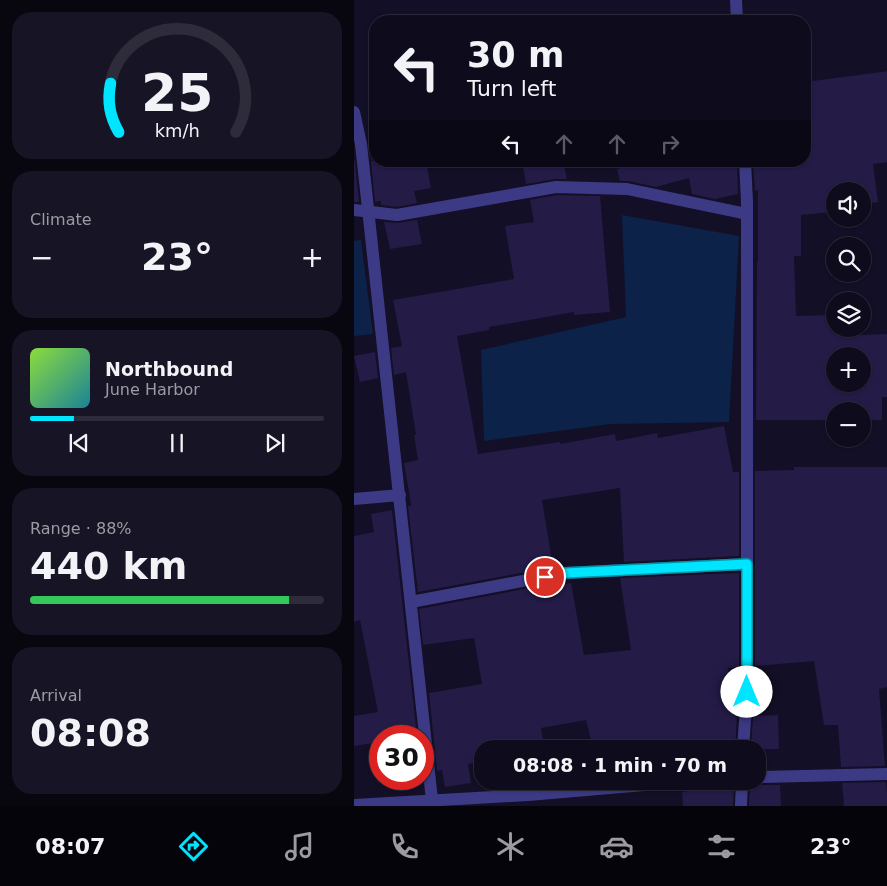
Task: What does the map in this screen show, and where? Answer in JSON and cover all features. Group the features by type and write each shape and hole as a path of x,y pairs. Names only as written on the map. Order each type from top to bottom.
{"street":[{"path":"736,0 737,15"},
{"path":"354,112 361,144 369,211 432,800"},
{"path":"744,740 747,692 747,214 745,167"},
{"path":"354,210 397,215 556,187 627,189 747,214"},
{"path":"354,499 400,494"},
{"path":"411,602 565,573 747,564"},
{"path":"766,777 887,774"},
{"path":"354,805 586,790"},
{"path":"741,806 742,790"}],"water":[{"path":"622,215 739,236 729,422 610,424 484,441 481,350 626,317"},
{"path":"361,240 373,334 354,336 354,241"}],"building":[{"path":"888,71 888,162 873,164 878,202 871,203 871,182 826,182 826,213 801,215 801,256 794,256 796,316 826,315 826,337 871,337 871,335 888,334 888,397 882,397 882,420 871,420 871,402 826,402 826,420 756,420 758,190 755,191 753,167 811,167 811,81"},
{"path":"355,161 359,202 354,202"},
{"path":"372,167 427,167 431,188 414,191 417,203 397,207 381,205 381,201 375,202"},
{"path":"523,167 564,167 567,179 526,184"},
{"path":"624,167 737,167 738,194 715,199 692,194 689,178 656,187 620,181 617,169"},
{"path":"557,195 600,196 610,312 574,315 574,312 489,327 489,330 457,336 478,454 560,442 560,444 615,434 616,441 657,433 658,438 724,426 733,472 739,472 739,556 624,562 620,488 542,500 553,567 418,592 408,506 411,506 404,463 418,460 414,435 416,435 406,372 394,375 391,348 402,346 393,300 514,279 505,226 534,222 530,200"},
{"path":"417,220 422,244 390,249 384,222 398,223"},
{"path":"375,352 378,378 360,382 354,356"},
{"path":"794,467 888,467 888,687 879,689 885,766 841,767 838,725 824,725 814,661 755,666 755,471 794,470"},
{"path":"392,510 416,725 369,725 369,744 354,746 354,716 378,712 360,620 354,622 354,536 374,532 371,514"},
{"path":"739,573 739,667 728,668 737,717 736,740 591,740 586,720 541,728 543,740 474,740 474,763 468,764 471,783 445,787 442,770 437,771 434,725 432,725 429,693 482,684 474,638 423,645 419,609 556,583 556,585 571,583 584,655 631,650 620,578"},
{"path":"778,715 779,749 766,749 766,740 752,740 753,716"},
{"path":"886,782 888,806 844,806 842,783"},
{"path":"766,785 780,785 781,806 749,806 750,790 766,790"},
{"path":"694,790 734,790 733,806 683,806 682,792"}],"route":[{"path":"545,577 565,573 747,564 747,692"}]}
